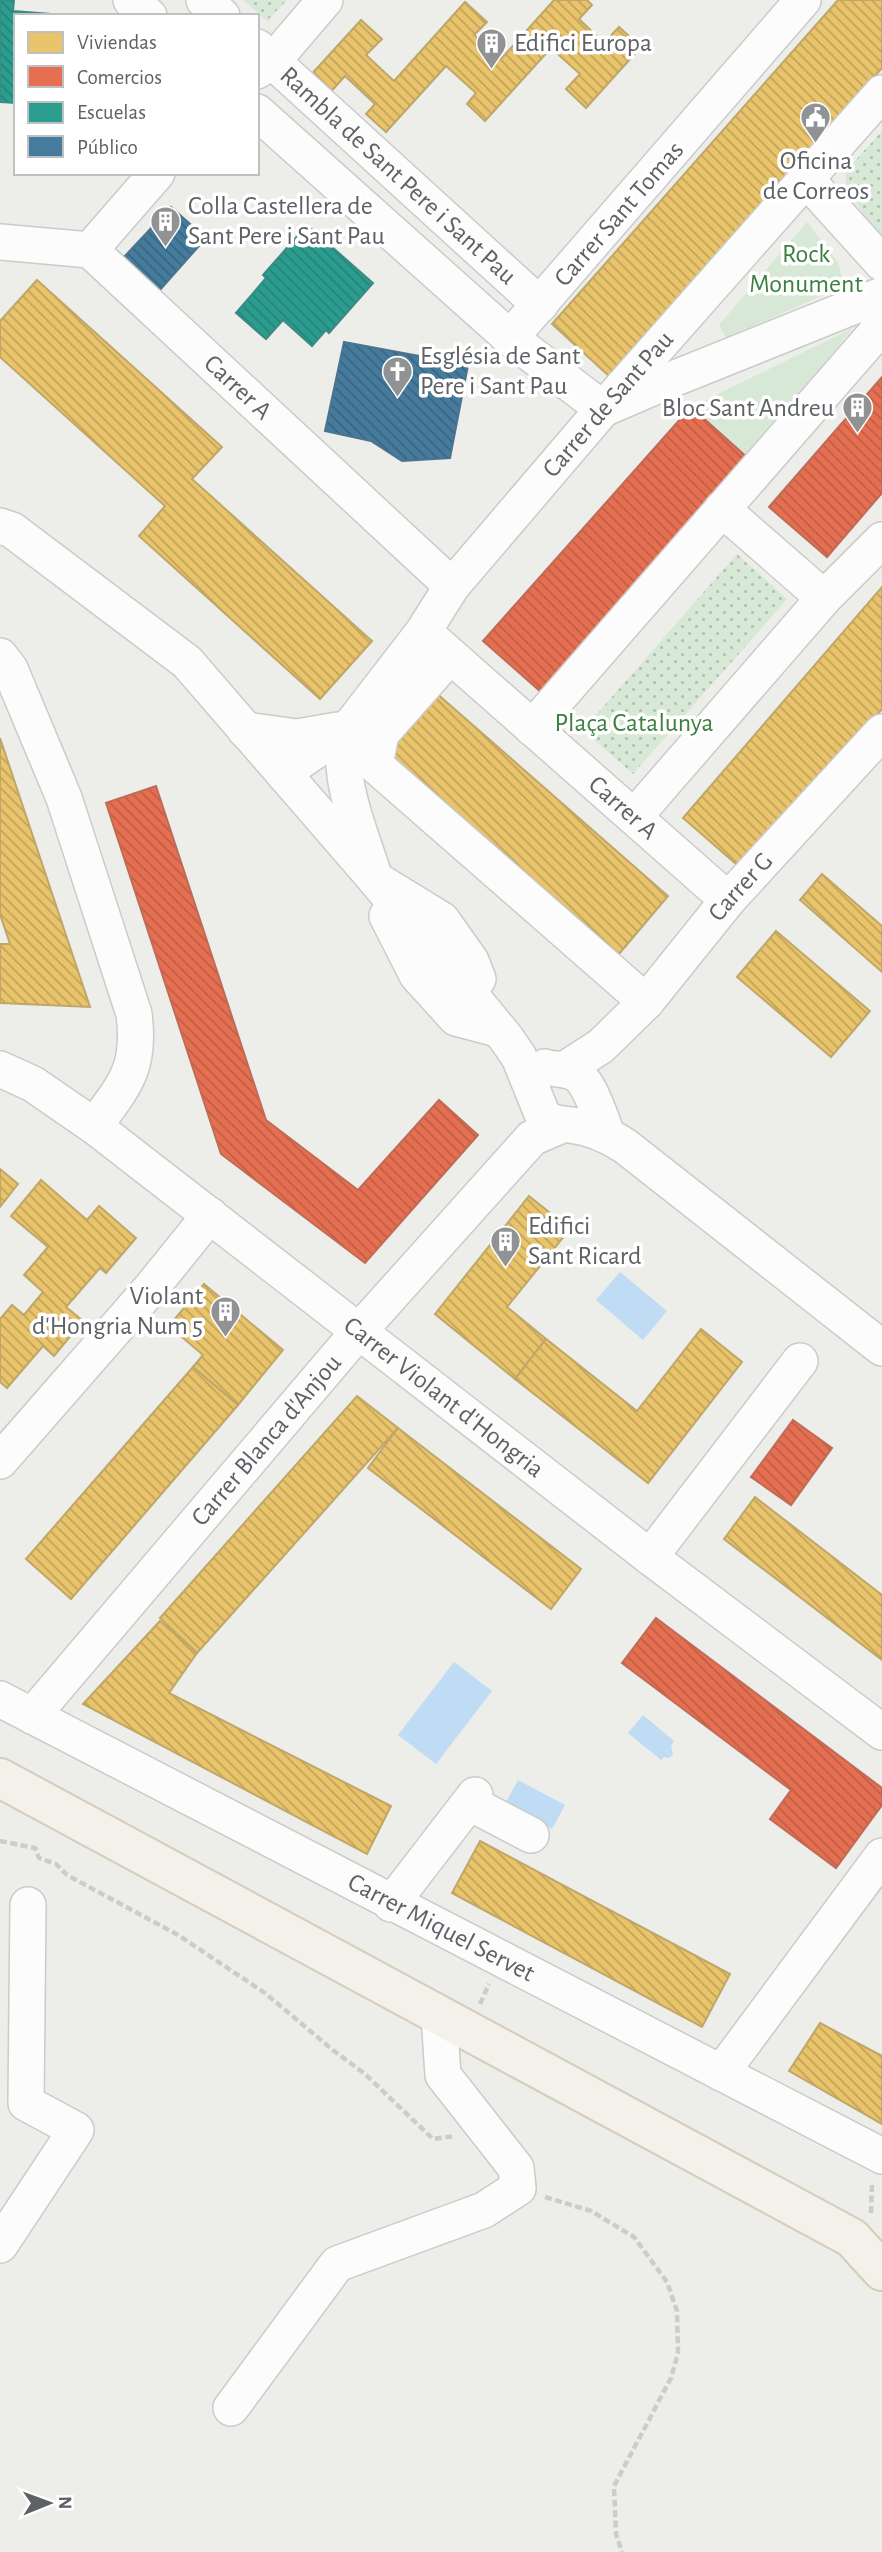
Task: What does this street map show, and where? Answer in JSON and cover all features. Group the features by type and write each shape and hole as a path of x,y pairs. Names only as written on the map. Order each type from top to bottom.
{"main road":[{"path":"0,1778 852,2238 882,2271"}],"street":[{"path":"131,0 147,14"},
{"path":"204,0 220,14"},
{"path":"262,60 325,0"},
{"name":"Carrer Sant Tomas","path":"510,338 793,3"},
{"name":"Rambla de Sant Pere i Sant Pau","path":"262,60 540,304"},
{"name":"Carrer de Sant Pau","path":"285,775 293,766 349,728 423,632 452,586 603,409 882,93"},
{"name":"Rambla de Sant Pere i Sant Pau","path":"259,114 510,338"},
{"path":"0,242 90,250 155,175"},
{"path":"806,179 882,263"},
{"name":"Carrer A","path":"90,250 452,586"},
{"path":"510,338 603,409 882,295"},
{"path":"532,728 874,335 882,322"},
{"path":"722,509 824,598"},
{"path":"0,526 12,530 187,662 498,1029 519,1057 547,1119"},
{"path":"634,817 824,598 879,550"},
{"name":"Carrer A","path":"423,632 728,900"},
{"path":"0,656 10,669 64,798 134,1014 137,1038 125,1086 94,1126"},
{"path":"450,656 381,734 375,765 646,1002"},
{"path":"245,730 297,737 349,728 344,766 366,870"},
{"name":"Carrer G","path":"574,1080 601,1046 646,1002 728,900 882,732"},
{"path":"285,775 312,781 329,776 344,766"},
{"path":"519,1057 574,1080 607,1134 882,1348"},
{"name":"Carrer Violant d'Hongria","path":"0,1069 33,1084 94,1126 650,1557 882,1732"},
{"path":"547,1119 541,1082 574,1080"},
{"path":"547,1119 584,1115 574,1080"},
{"path":"547,1119 607,1134"},
{"name":"Carrer Blanca d'Anjou","path":"32,1716 359,1331 547,1119"},
{"path":"0,1461 151,1288 210,1215"},
{"path":"650,1557 800,1362"},
{"name":"Carrer Miquel Servet","path":"0,1699 880,2156"},
{"path":"391,1904 473,1799 531,1835"},
{"path":"721,2073 882,1856"},
{"path":"0,2245 76,2130 26,2104 28,1905"},
{"path":"231,2408 337,2264 484,2210 518,2188 516,2168 443,2075 453,2023"}],"path":[{"path":"0,1841 35,1848 39,1858 56,1864 66,1875 178,1936 265,1993 365,2074 433,2139 488,2133"},
{"path":"453,2023 500,1960"},
{"path":"876,2220 871,2214 872,2185 880,2156"},
{"path":"518,2188 591,2211 634,2237 667,2282 677,2311 678,2353 671,2378 614,2486 616,2534 622,2552"}],"green space":[{"path":"243,0 287,0 267,21"},
{"path":"882,131 882,243 846,187 846,171"},
{"name":"Rock Monument","path":"807,222 838,263 844,286 726,338 719,325"},
{"path":"853,328 748,458 691,407"},
{"name":"Plaça Catalunya","path":"737,554 787,599 633,774 583,730"}],"water":[{"path":"620,1272 667,1311 643,1340 596,1300"},
{"path":"454,1662 492,1691 436,1764 398,1735"},
{"path":"643,1715 674,1741 671,1746 673,1755 669,1758 664,1757 661,1760 628,1733"},
{"path":"518,1780 565,1805 552,1829 505,1804"}],"building: Viviendas":[{"name":"Edifici Europa","path":"554,0 587,0 592,5 579,19 604,43 619,27 641,47 586,108 566,89 580,74 551,48 485,121 467,104 476,93 446,66 386,132 366,114 375,104 345,76 327,96 308,78 361,20 382,39 366,55 394,81 465,2 487,22 474,35 501,59"},
{"path":"838,0 882,0 882,68 609,376 552,324"},
{"path":"37,280 222,447 192,479 372,641 320,699 139,536 165,506 0,357 0,321"},
{"path":"882,587 882,709 743,870 683,818"},
{"path":"435,692 668,896 619,954 385,750"},
{"path":"0,738 90,1007 0,1003 0,944 10,944 0,914"},
{"path":"822,874 882,926 882,972 800,900"},
{"path":"776,931 870,1011 831,1057 737,977"},
{"path":"0,1169 18,1184 0,1207"},
{"path":"41,1180 87,1220 99,1206 136,1238 106,1273 100,1268 66,1307 83,1321 54,1356 43,1346 7,1388 0,1382 0,1319 12,1305 24,1315 43,1292 24,1275 48,1247 11,1216"},
{"name":"Edifici Sant Ricard","path":"529,1196 570,1229 507,1307 546,1339 515,1379 435,1314"},
{"name":"Violant d'Hongria Num 5","path":"204,1284 283,1350 238,1405 193,1367 203,1355 169,1326"},
{"path":"701,1329 742,1362 648,1483 515,1379 546,1339 637,1411"},
{"path":"193,1367 238,1405 71,1599 26,1559"},
{"path":"357,1396 398,1428 197,1653 160,1618"},
{"path":"398,1428 581,1569 551,1609 368,1468"},
{"path":"755,1497 882,1595 882,1660 724,1539"},
{"path":"160,1621 197,1653 169,1693 391,1806 367,1854 83,1704"},
{"path":"480,1841 730,1974 702,2027 452,1893"},
{"path":"820,2023 882,2056 882,2124 789,2071"}],"building: Comercios":[{"name":"Bloc Sant Andreu","path":"882,377 882,493 827,557 769,507"},
{"path":"691,407 748,458 541,692 483,641"},
{"path":"156,786 266,1120 358,1190 439,1100 478,1135 365,1263 221,1154 106,803"},
{"path":"793,1420 832,1448 791,1505 751,1477"},
{"path":"656,1618 882,1788 882,1805 836,1868 770,1819 791,1790 622,1663"}],"building: Escuelas":[{"path":"0,0 14,0 13,11 51,14 14,14 14,103 0,102"},
{"path":"307,225 373,283 329,333 326,330 312,346 283,320 266,339 236,313 266,278 263,275"}],"building: Público":[{"name":"Colla Castellera de Sant Pere i Sant Pau","path":"171,207 206,238 159,291 123,258"},
{"name":"Església de Sant Pere i Sant Pau","path":"344,342 468,365 450,458 402,461 371,441 325,431"}],"place":[{"name":"Edifici Europa","path":"491,70"},
{"name":"Oficina de Correos","path":"816,145"},
{"name":"Colla Castellera de Sant Pere i Sant Pau","path":"165,248"},
{"name":"Església de Sant Pere i Sant Pau","path":"397,398"},
{"name":"Bloc Sant Andreu","path":"857,435"},
{"name":"Edifici Sant Ricard","path":"505,1268"},
{"name":"Violant d'Hongria Num 5","path":"226,1338"}]}
